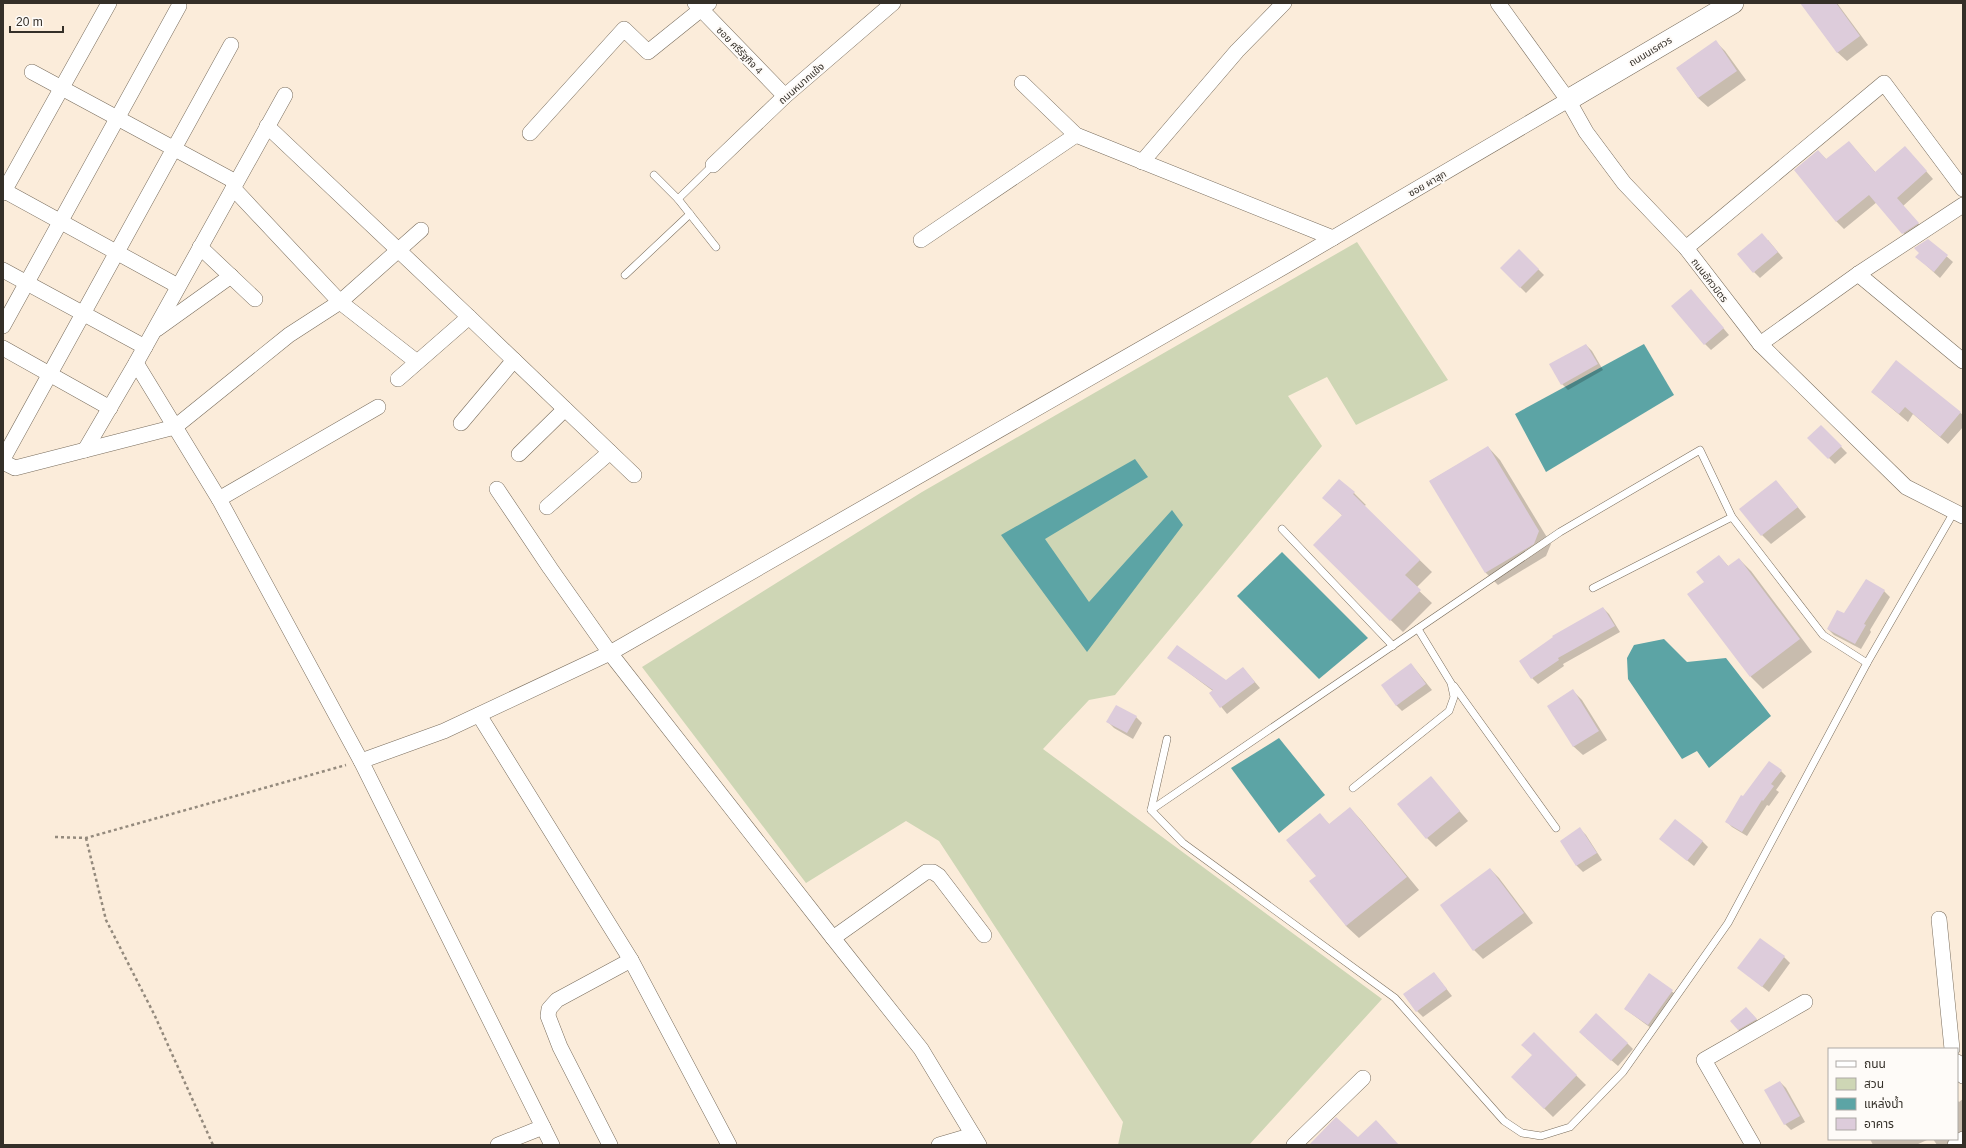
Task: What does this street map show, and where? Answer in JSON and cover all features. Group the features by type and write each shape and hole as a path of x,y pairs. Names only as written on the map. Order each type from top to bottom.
{"street":[{"path":"109,3 3,192 178,286"},
{"name":"ถนนหมากแข้ง","path":"712,166 785,96 893,3"},
{"path":"1142,162 1237,51 1284,3"},
{"name":"ถนนอัศวมิตร","path":"1498,3 1568,100 1586,132 1624,184 1686,248 1760,344 1906,487 1958,514"},
{"name":"ถนนนเรศวร","path":"1568,100 1733,3"},
{"path":"530,133 624,29 648,52 701,5"},
{"name":"ซอย ศรีรัฐกิจ 4","path":"701,5 785,96"},
{"path":"3,326 179,6"},
{"path":"231,45 3,460 15,468 175,427 289,335 340,302 421,230"},
{"path":"32,72 174,148 235,185 340,302 417,362"},
{"path":"1022,83 1076,135 1333,238"},
{"path":"1686,248 1884,83 1963,189"},
{"path":"85,450 136,363 285,95"},
{"name":"ซอย ผาสุก","path":"361,761 444,731 610,653 1287,265 1568,100"},
{"path":"267,126 634,475"},
{"path":"921,240 1076,135"},
{"path":"1760,344 1858,274 1963,205"},
{"path":"200,247 255,299"},
{"path":"3,270 145,347"},
{"path":"1858,274 1963,361"},
{"path":"154,331 231,276"},
{"path":"398,379 469,317"},
{"path":"3,348 110,408"},
{"path":"461,423 514,360"},
{"path":"136,363 219,498 361,761 552,1145"},
{"path":"219,498 378,407"},
{"path":"519,454 565,409"},
{"path":"548,507 610,452"},
{"path":"498,489 550,568 610,653 921,1049 976,1140 939,1145"},
{"path":"479,715 631,960 729,1145"},
{"path":"833,938 926,872 933,872 939,876 984,935"},
{"path":"1939,919 1952,1048"},
{"path":"610,1145 560,1048 548,1013 557,1000 631,960"},
{"path":"1753,1145 1704,1060 1805,1002"},
{"path":"1958,1064 1963,1076"},
{"path":"1294,1145 1363,1078"},
{"path":"498,1145 543,1127"},
{"path":"1955,1145 1963,1139"}],"lane":[{"path":"678,199 712,166"},
{"path":"654,175 678,199 716,247"},
{"path":"625,275 690,214"},
{"path":"1151,810 1560,532 1700,450 1732,517 1823,634 1867,663"},
{"path":"1151,810 1183,843 1395,998 1504,1121 1522,1133 1541,1136 1570,1127 1623,1072 1728,923 1867,663 1958,514"},
{"path":"1593,588 1732,517"},
{"path":"1282,529 1393,646"},
{"path":"1418,629 1451,683 1556,828"},
{"path":"1354,788 1449,711 1454,697 1451,683"},
{"path":"1151,810 1167,739"}],"path":[{"path":"55,837 86,838 361,761"},
{"path":"86,838 106,920 154,1014 213,1145"}],"green space":[{"path":"1357,242 1448,380 1356,425 1327,377 1288,396 1322,446 1115,695 1089,700 1043,749 1382,999 1249,1145 1118,1145 1123,1122 939,841 906,821 806,883 642,667 922,492"}],"water":[{"path":"1644,344 1674,395 1546,472 1515,414"},
{"path":"1135,459 1148,477 1045,539 1089,602 1172,510 1183,525 1087,652 1001,535"},
{"path":"1282,552 1368,638 1319,679 1237,596"},
{"path":"1664,639 1687,662 1726,658 1771,716 1709,768 1697,751 1682,759 1628,679 1627,658 1634,645"},
{"path":"1279,738 1325,795 1279,833 1231,768"}],"building":[{"path":"1800,3 1836,3 1860,36 1837,53"},
{"path":"1716,40 1737,71 1698,98 1676,68"},
{"path":"1849,141 1875,172 1905,146 1927,171 1897,198 1919,223 1902,234 1869,195 1836,222 1794,170 1818,150 1826,159"},
{"path":"1762,233 1778,252 1753,273 1737,254"},
{"path":"1928,239 1948,255 1934,272 1915,257 1919,253 1914,248"},
{"path":"1519,249 1539,269 1520,288 1500,268"},
{"path":"1691,289 1724,328 1704,345 1671,306"},
{"path":"1586,344 1598,364 1561,385 1549,364"},
{"path":"1896,360 1961,412 1940,437 1905,407 1899,414 1871,392"},
{"path":"1821,425 1842,446 1828,459 1807,438"},
{"path":"1488,446 1539,531 1534,544 1485,573 1429,481"},
{"path":"1339,479 1355,492 1353,494 1420,560 1405,575 1421,590 1390,621 1313,545 1342,515 1322,498"},
{"path":"1776,480 1798,507 1761,536 1739,509"},
{"path":"1719,555 1728,566 1739,558 1800,639 1750,677 1687,594 1704,582 1696,572"},
{"path":"1866,579 1885,590 1864,624 1866,625 1855,644 1827,629 1837,610 1844,613"},
{"path":"1603,607 1615,626 1558,658 1559,660 1531,679 1519,661 1553,637 1552,636"},
{"path":"1177,645 1226,680 1243,667 1255,682 1220,708 1209,693 1213,690 1167,658"},
{"path":"1411,663 1426,684 1396,706 1381,685"},
{"path":"1573,689 1599,731 1573,747 1547,706"},
{"path":"1116,705 1137,716 1127,733 1106,722"},
{"path":"1769,761 1782,770 1771,784 1774,786 1763,801 1762,800 1742,832 1725,822 1741,795 1743,796"},
{"path":"1431,776 1460,811 1426,839 1397,804"},
{"path":"1350,807 1407,877 1346,926 1309,881 1316,876 1286,840 1320,813 1329,824"},
{"path":"1675,819 1703,841 1687,861 1659,839"},
{"path":"1580,827 1597,853 1576,866 1560,841"},
{"path":"1490,868 1524,913 1473,951 1440,905"},
{"path":"1760,938 1785,956 1762,987 1737,968"},
{"path":"1434,972 1447,989 1416,1012 1403,994"},
{"path":"1649,973 1673,990 1648,1025 1624,1009"},
{"path":"1746,1007 1757,1019 1738,1030 1730,1021"},
{"path":"1596,1013 1628,1043 1611,1061 1579,1032"},
{"path":"1534,1032 1577,1075 1544,1109 1511,1077 1532,1055 1521,1045"},
{"path":"1780,1081 1800,1116 1784,1125 1764,1090"},
{"path":"1336,1117 1358,1137 1376,1120 1399,1145 1309,1145"}]}
